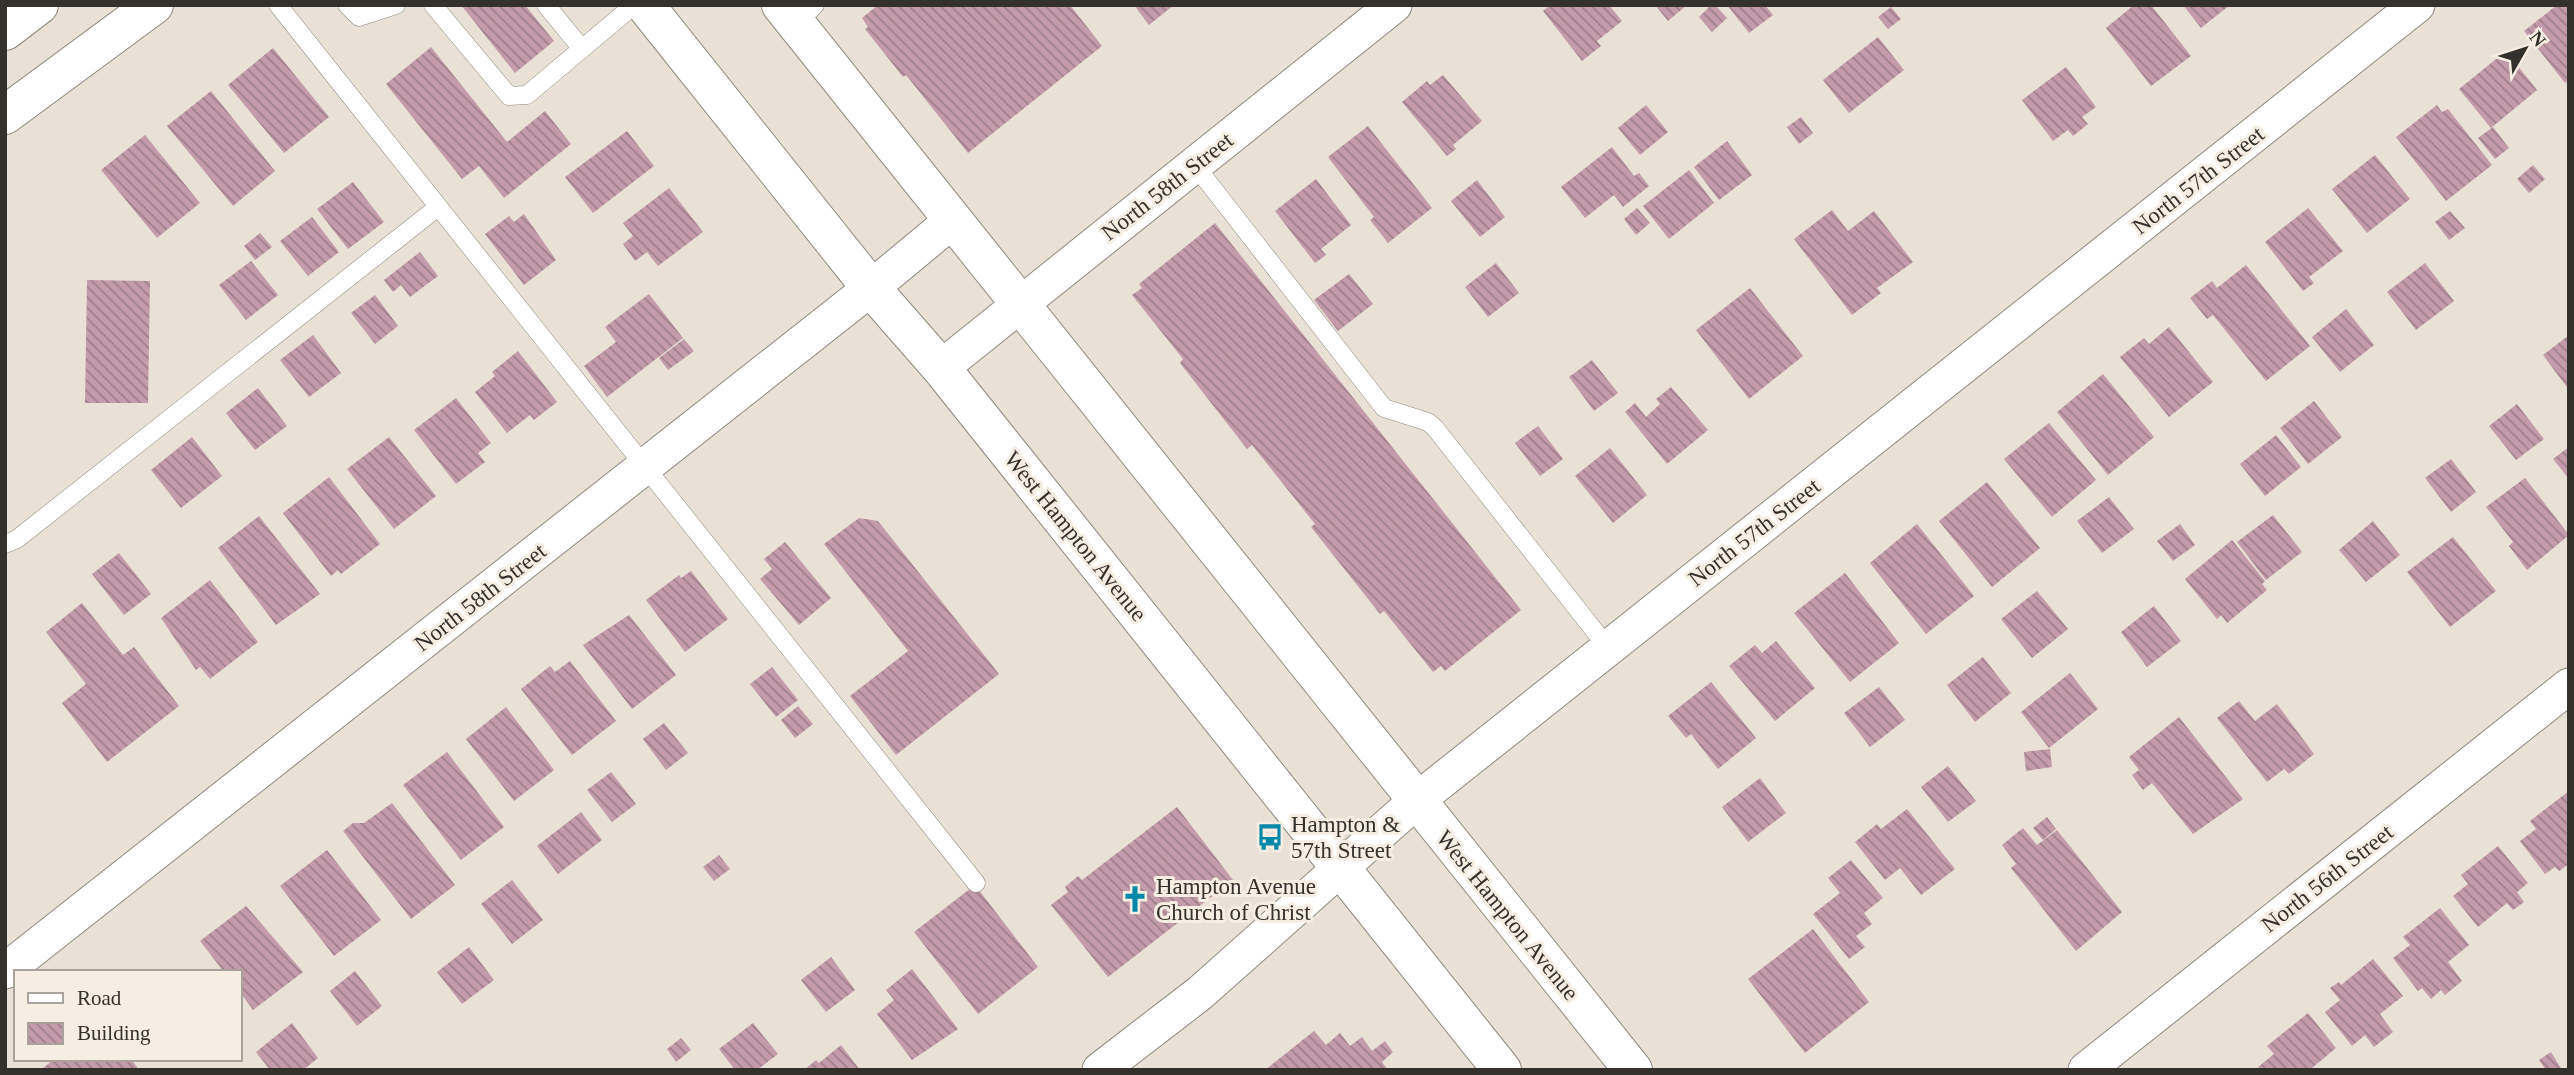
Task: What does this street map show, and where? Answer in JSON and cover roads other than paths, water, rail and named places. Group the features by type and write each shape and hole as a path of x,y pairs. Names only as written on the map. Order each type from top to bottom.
{"main road":[{"path":"5,31 39,5"},
{"path":"5,115 154,5"},
{"name":"West Hampton Avenue","path":"645,5 871,288 941,368 1502,1070"},
{"name":"West Hampton Avenue","path":"797,11 1018,304 1633,1070"}],"street":[{"name":"North 58th Street","path":"941,368 1394,5"},
{"name":"North 57th Street","path":"1100,1070 1200,993 1416,801 2417,5"},
{"name":"North 58th Street","path":"5,971 871,288 953,220"},
{"name":"North 56th Street","path":"2086,1070 2569,686"}],"lane":[{"path":"278,5 976,883"},
{"path":"348,5 359,17 396,5"},
{"path":"433,5 509,96 527,95 634,5"},
{"path":"546,5 582,49"},
{"path":"1194,164 1384,408 1428,422 1435,428 1608,648"},
{"path":"5,544 27,530 438,207"}],"place":[{"name":"Hampton & 57th Street","path":"1270,837"},
{"name":"Hampton Avenue Church of Christ","path":"1135,899"}]}
